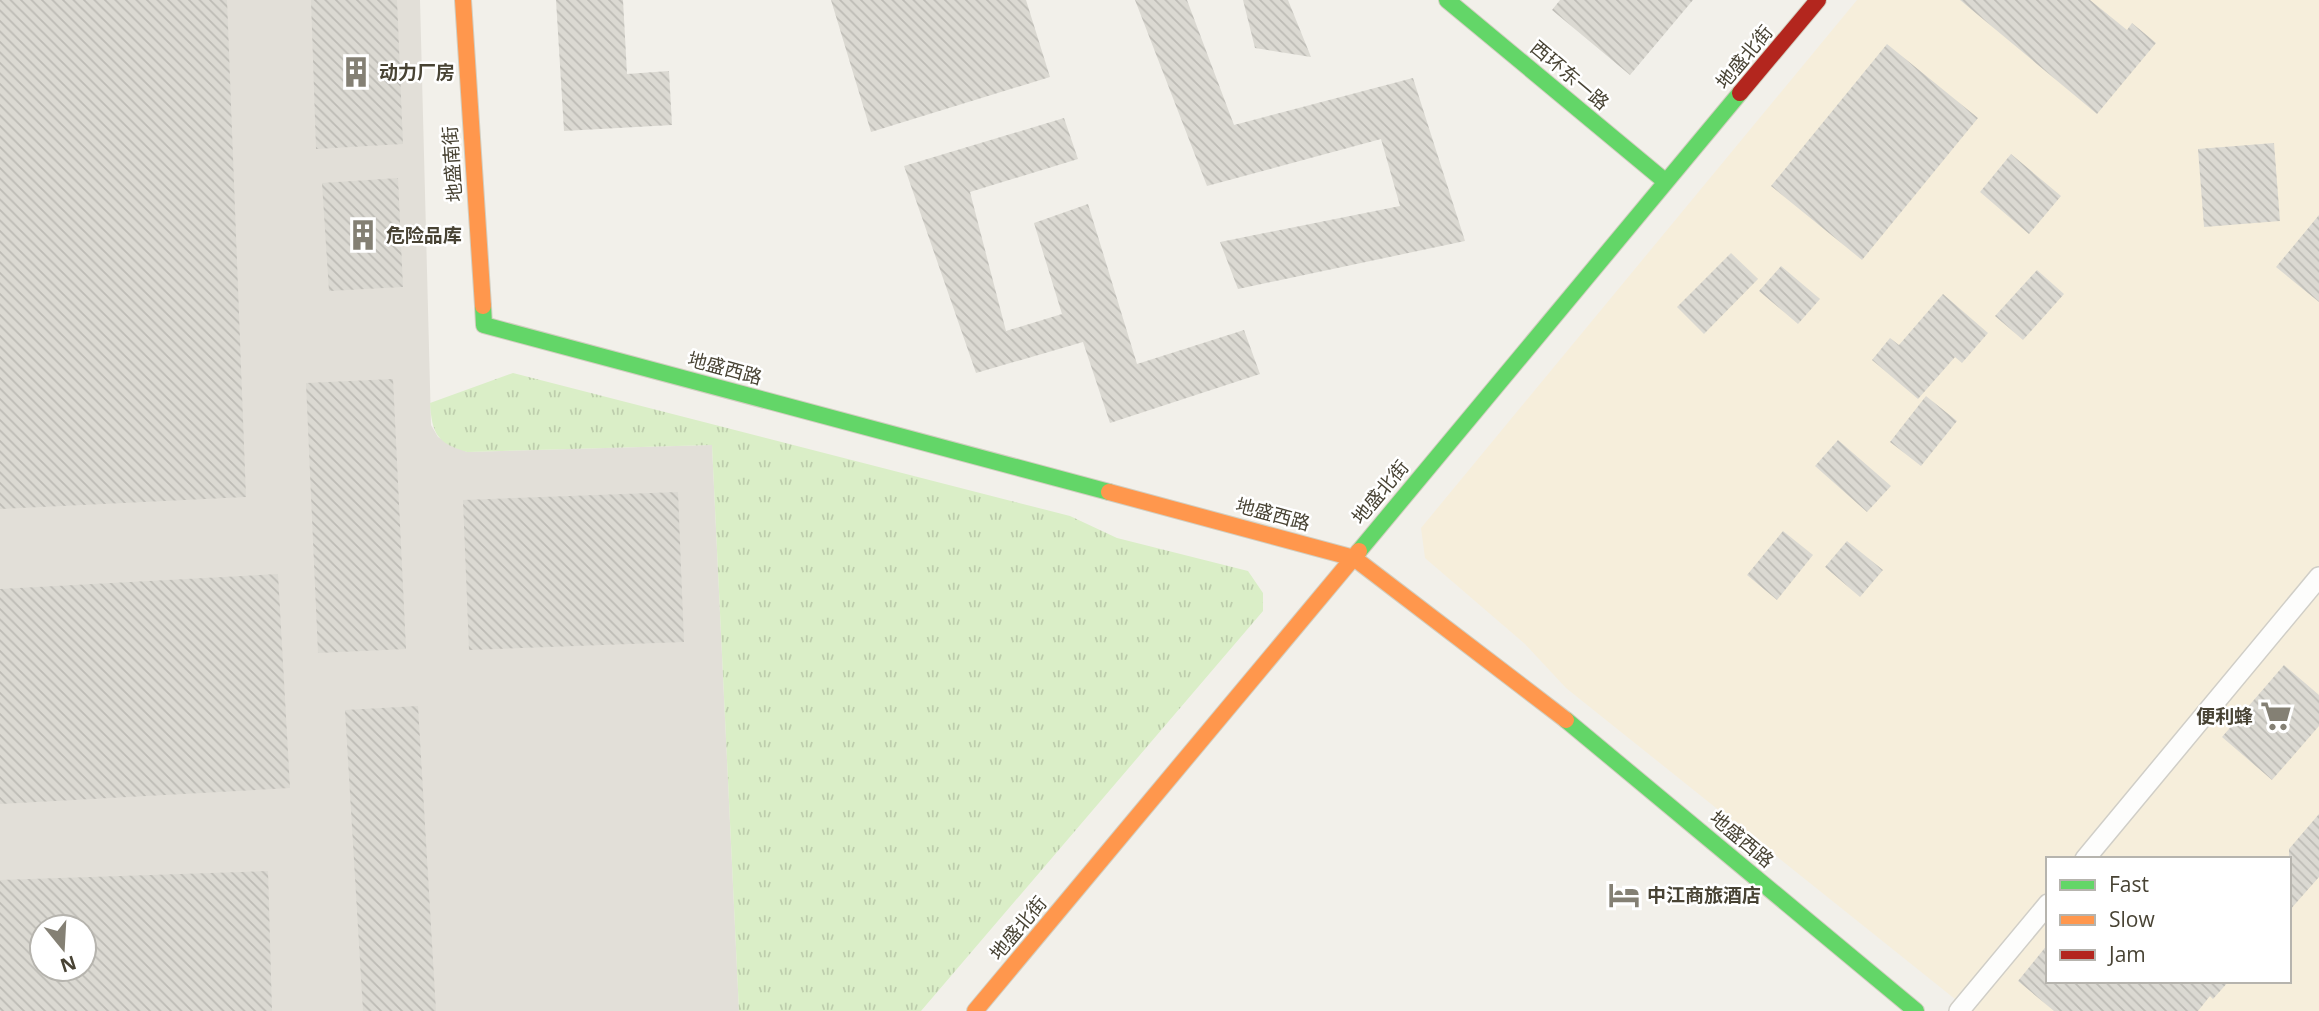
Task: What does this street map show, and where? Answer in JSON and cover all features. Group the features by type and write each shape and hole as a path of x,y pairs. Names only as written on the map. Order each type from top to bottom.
{"street":[{"name":"地盛南街","path":"463,0 484,325"},
{"name":"西环东一路","path":"1447,0 1667,182"},
{"name":"地盛北街","path":"975,1011 1818,0"},
{"name":"地盛西路","path":"484,325 1354,558 1540,698 1916,1011"},
{"path":"2087,857 2319,577"},
{"path":"1959,1011 2046,906"}],"shaded area":[{"path":"0,0 420,0 431,425 438,437 467,452 712,445 739,1011 0,1011"},
{"path":"1857,0 2319,0 2319,1011 1970,1011 1566,688 1525,644 1425,558 1421,528"}],"green space":[{"path":"513,373 1070,516 1117,538 1248,571 1263,593 1263,611 921,1011 739,1011 712,445 467,452 449,445 438,436 432,422 430,403"}],"building":[{"path":"0,0 227,0 246,497 0,509"},
{"name":"动力厂房","path":"311,0 397,0 403,144 316,149"},
{"path":"556,0 623,0 627,74 669,71 672,125 564,131"},
{"path":"831,0 1026,0 1050,77 871,132"},
{"path":"1135,0 1187,0 1234,125 1413,78 1465,241 1238,289 1220,242 1400,206 1381,139 1207,186"},
{"path":"1243,0 1288,0 1311,57 1255,48"},
{"path":"1560,0 1693,0 1630,75 1552,10"},
{"path":"1960,0 2090,0 2127,30 2132,23 2156,43 2097,114"},
{"path":"1887,44 1978,118 1862,260 1771,186"},
{"path":"1064,118 1078,159 970,192 1006,331 1062,314 1034,223 1088,204 1137,364 1244,330 1260,374 1110,423 1083,342 976,373 904,166"},
{"path":"2274,143 2280,221 2204,227 2198,149"},
{"path":"2011,154 2061,196 2029,234 1980,192"},
{"name":"危险品库","path":"398,178 403,287 329,291 322,183"},
{"path":"2319,215 2319,302 2276,267"},
{"path":"1731,253 1758,279 1704,334 1677,307"},
{"path":"1781,266 1820,299 1798,324 1759,291"},
{"path":"2037,270 2064,294 2023,340 1995,316"},
{"path":"1943,294 1988,333 1962,363 1955,357 1918,399 1872,360 1890,338 1899,345"},
{"path":"393,379 406,649 318,653 306,383"},
{"path":"1926,396 1957,421 1921,466 1890,442"},
{"path":"1838,440 1891,486 1867,512 1815,466"},
{"path":"678,492 684,642 469,650 463,500"},
{"path":"1783,531 1813,555 1777,600 1747,575"},
{"path":"1847,541 1883,570 1860,597 1825,567"},
{"path":"278,574 290,788 0,804 0,589"},
{"path":"2284,665 2319,695 2319,726 2272,780 2222,737"},
{"path":"418,706 436,1011 363,1011 345,710"},
{"path":"2319,814 2319,877 2291,909 2291,857 2289,849"},
{"path":"268,871 272,1011 0,1011 0,880"},
{"path":"2046,946 2046,983 2227,983 2213,999 2210,996 2198,1011 2054,1011 2018,981"}],"traffic: fast":[{"path":"1447,0 1666,182"},
{"path":"1359,551 1740,93"},
{"path":"483,306 484,325 1109,492"},
{"path":"1566,720 1916,1011"}],"traffic: slow":[{"path":"463,0 483,306"},
{"path":"1109,492 1354,558 1566,720"},
{"path":"975,1011 1359,551"}],"traffic: jam":[{"path":"1740,93 1818,0"}],"place":[{"name":"动力厂房","path":"356,72"},
{"name":"危险品库","path":"363,235"},
{"name":"便利蜂","path":"2276,716"},
{"name":"中江商旅酒店","path":"1624,895"}]}
